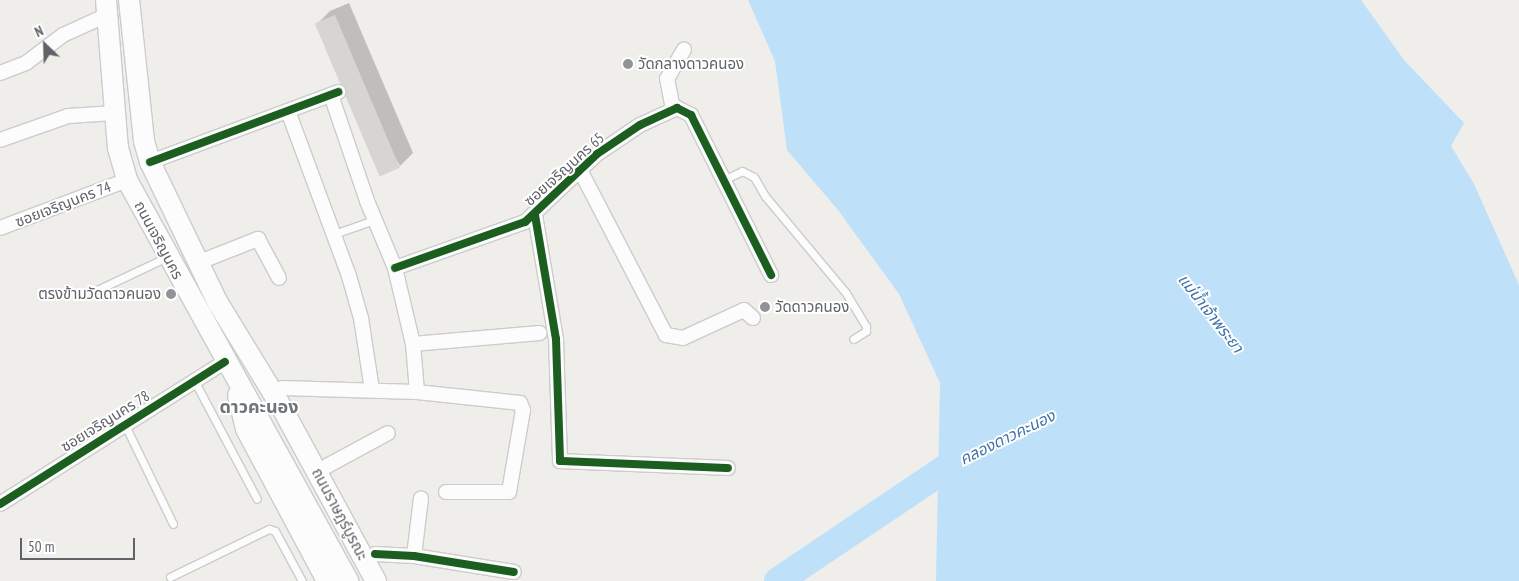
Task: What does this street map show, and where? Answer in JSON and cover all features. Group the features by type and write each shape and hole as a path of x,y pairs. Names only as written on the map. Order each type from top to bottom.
{"main road":[{"name":"ถนนเจริญนคร","path":"129,0 144,141 150,162 197,263 275,385 303,447"},
{"name":"ถนนเจริญนคร","path":"106,8 114,113 127,180 237,384 281,457"},
{"path":"237,384 240,410 246,429 328,581"},
{"path":"275,385 327,466 389,581"},
{"name":"ถนนราษฎร์บูรณะ","path":"303,447 376,581"},
{"name":"ถนนราษฎร์บูรณะ","path":"281,457 348,581"}],"street":[{"path":"0,73 26,63 63,35 106,8"},
{"path":"684,49 667,79 673,109 682,109 691,115 771,275"},
{"path":"150,162 335,93 374,220 395,268 413,344 417,392"},
{"name":"ซอยเจริญนคร 65","path":"395,268 525,222 597,154 640,125 673,109"},
{"path":"288,111 334,234 362,318 372,390"},
{"path":"0,140 68,116 114,113"},
{"path":"580,170 666,334 683,338 744,310 753,318"},
{"name":"ซอยเจริญนคร 74","path":"0,228 127,180"},
{"path":"534,215 556,339 560,461 728,468"},
{"path":"197,263 258,239 279,278"},
{"path":"413,344 540,333"},
{"name":"ซอยเจริญนคร 78","path":"0,504 124,423 225,362"},
{"path":"275,385 417,392 520,403 523,410 509,492 446,492"},
{"path":"327,466 388,433"},
{"path":"414,556 421,498"},
{"path":"375,554 414,556 514,572"}],"lane":[{"path":"722,180 742,171 754,177 765,196 846,292 866,326 866,332 853,339"},
{"path":"334,234 374,220"},
{"path":"95,291 168,256"},
{"path":"194,382 257,499"},
{"path":"124,423 173,524"},
{"path":"170,577 269,529 274,531 302,581"}],"water":[{"name":"แม่น้ำเจ้าพระยา","path":"748,0 1361,0 1404,60 1464,123 1451,146 1474,184 1519,285 1519,581 936,581 940,383 899,294 838,210 787,150 775,61"}],"building":[{"path":"335,15 400,168 380,176 315,24"}],"waterway":[{"name":"คลองดาวคะนอง","path":"778,581 970,452"}],"cycle path":[{"path":"150,162 338,92"},
{"path":"395,268 525,222 597,154 640,125 677,108 691,115 771,275"},
{"path":"535,215 556,339 560,461 728,468"},
{"path":"0,504 225,362"},
{"path":"375,554 414,556 514,572"}],"place":[{"name":"วัดกลางดาวคนอง","path":"628,64"},
{"name":"ตรงข้ามวัดดาวคนอง","path":"171,294"},
{"name":"วัดดาวคนอง","path":"765,307"}],"district":[{"name":"ดาวคะนอง","path":"259,407"}]}
